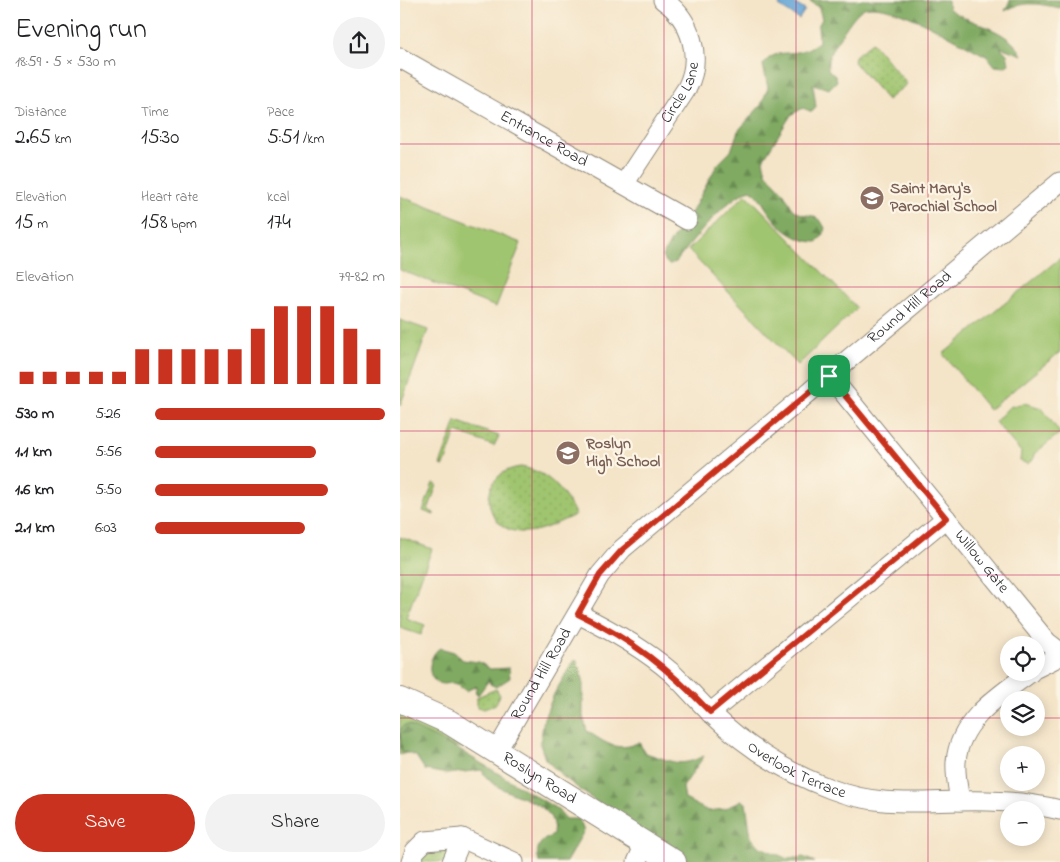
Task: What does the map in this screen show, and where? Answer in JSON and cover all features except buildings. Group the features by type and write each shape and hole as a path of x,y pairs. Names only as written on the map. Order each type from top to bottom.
{"main road":[{"name":"Roslyn Road","path":"400,700 449,722 496,752 641,853 674,862"}],"street":[{"name":"Circle Lane","path":"624,184 688,88 693,75 695,56 688,28 673,6 664,0"},
{"name":"Entrance Road","path":"400,58 687,220"},
{"name":"Round Hill Road","path":"496,752 600,575 622,550 1060,182"},
{"name":"Willow Gate","path":"829,376 1047,642 1060,652"},
{"path":"710,712 946,518"},
{"name":"Overlook Terrace","path":"578,614 606,627 662,665 710,712 756,752 790,771 831,789 886,802 905,804 960,801 1043,806 1060,810"},
{"path":"1045,664 1060,656"},
{"path":"960,801 956,763 958,750 965,734 988,704 1018,681"},
{"path":"452,862 462,838"},
{"path":"411,862 415,851 425,840 462,838 514,862"}],"green space":[{"path":"809,0 948,0 949,9 999,33 1016,46 1022,55 1000,47 1007,54 1009,64 1004,67 995,66 988,57 909,16 877,7 864,8 852,20 836,42 829,58 828,69 836,77 837,81 829,89 813,84 816,107 812,112 803,108 791,115 763,160 766,173 783,192 793,209 821,221 825,228 823,235 817,242 804,240 791,234 775,220 760,198 751,190 742,194 721,210 676,262 669,265 662,257 671,241 689,217 717,165 731,151 738,131 761,105 768,88 763,65 772,56 798,52 819,42 818,26 822,19 819,8"},
{"path":"1010,0 1060,0 1060,8 1025,4 1005,11"},
{"path":"872,42 907,84 887,100 854,62 855,56"},
{"path":"746,194 857,308 798,365 688,250"},
{"path":"400,196 521,243 496,307 400,270"},
{"path":"1060,258 1060,352 989,410 943,354"},
{"path":"400,320 428,330 400,406"},
{"path":"1024,403 1042,408 1060,433 1034,454 1033,459 1028,464 1020,461 1021,452 995,422 1009,407"},
{"path":"456,421 499,436 494,446 456,432 444,466 440,465"},
{"path":"521,467 540,473 548,478 561,491 576,515 531,532 511,530 500,523 492,514 489,502 490,490 496,480 506,471"},
{"path":"433,483 437,485 428,510 434,513 434,515 423,511"},
{"path":"400,537 432,549 406,618 425,625 421,635 400,628"},
{"path":"440,648 454,652 463,660 479,662 490,669 509,668 510,678 496,687 490,684 489,680 478,695 475,692 477,686 466,691 455,683 443,684 437,682 433,679 430,668 433,656"},
{"path":"577,660 583,680 583,716 587,731 606,743 618,747 639,742 645,753 674,762 687,762 704,756 683,787 685,799 708,811 725,809 741,800 746,803 751,837 758,846 788,859 803,857 815,862 688,862 603,807 561,775 545,759 540,744 544,718 554,694 573,662"},
{"path":"496,689 500,695 496,704 484,709 477,707 477,697"},
{"path":"400,700 496,752 437,744 400,755"},
{"path":"404,725 409,725 456,748 557,809 565,819 579,819 584,831 566,862 539,862 538,849 541,842 553,835 552,821 547,811 537,804 499,787 489,780 482,770 447,774 425,770 416,756 402,751 400,730"},
{"path":"462,838 452,862 411,862 415,851"}],"water":[{"path":"782,0 789,0 805,10 799,19 779,6"}],"place":[{"name":"Saint Mary's Parochial School","path":"872,198"},
{"name":"Roslyn High School","path":"568,453"}],"route":[{"path":"829,376 946,518 710,712 662,665 606,627 578,614 600,575 622,550 641,532 829,376"}]}
